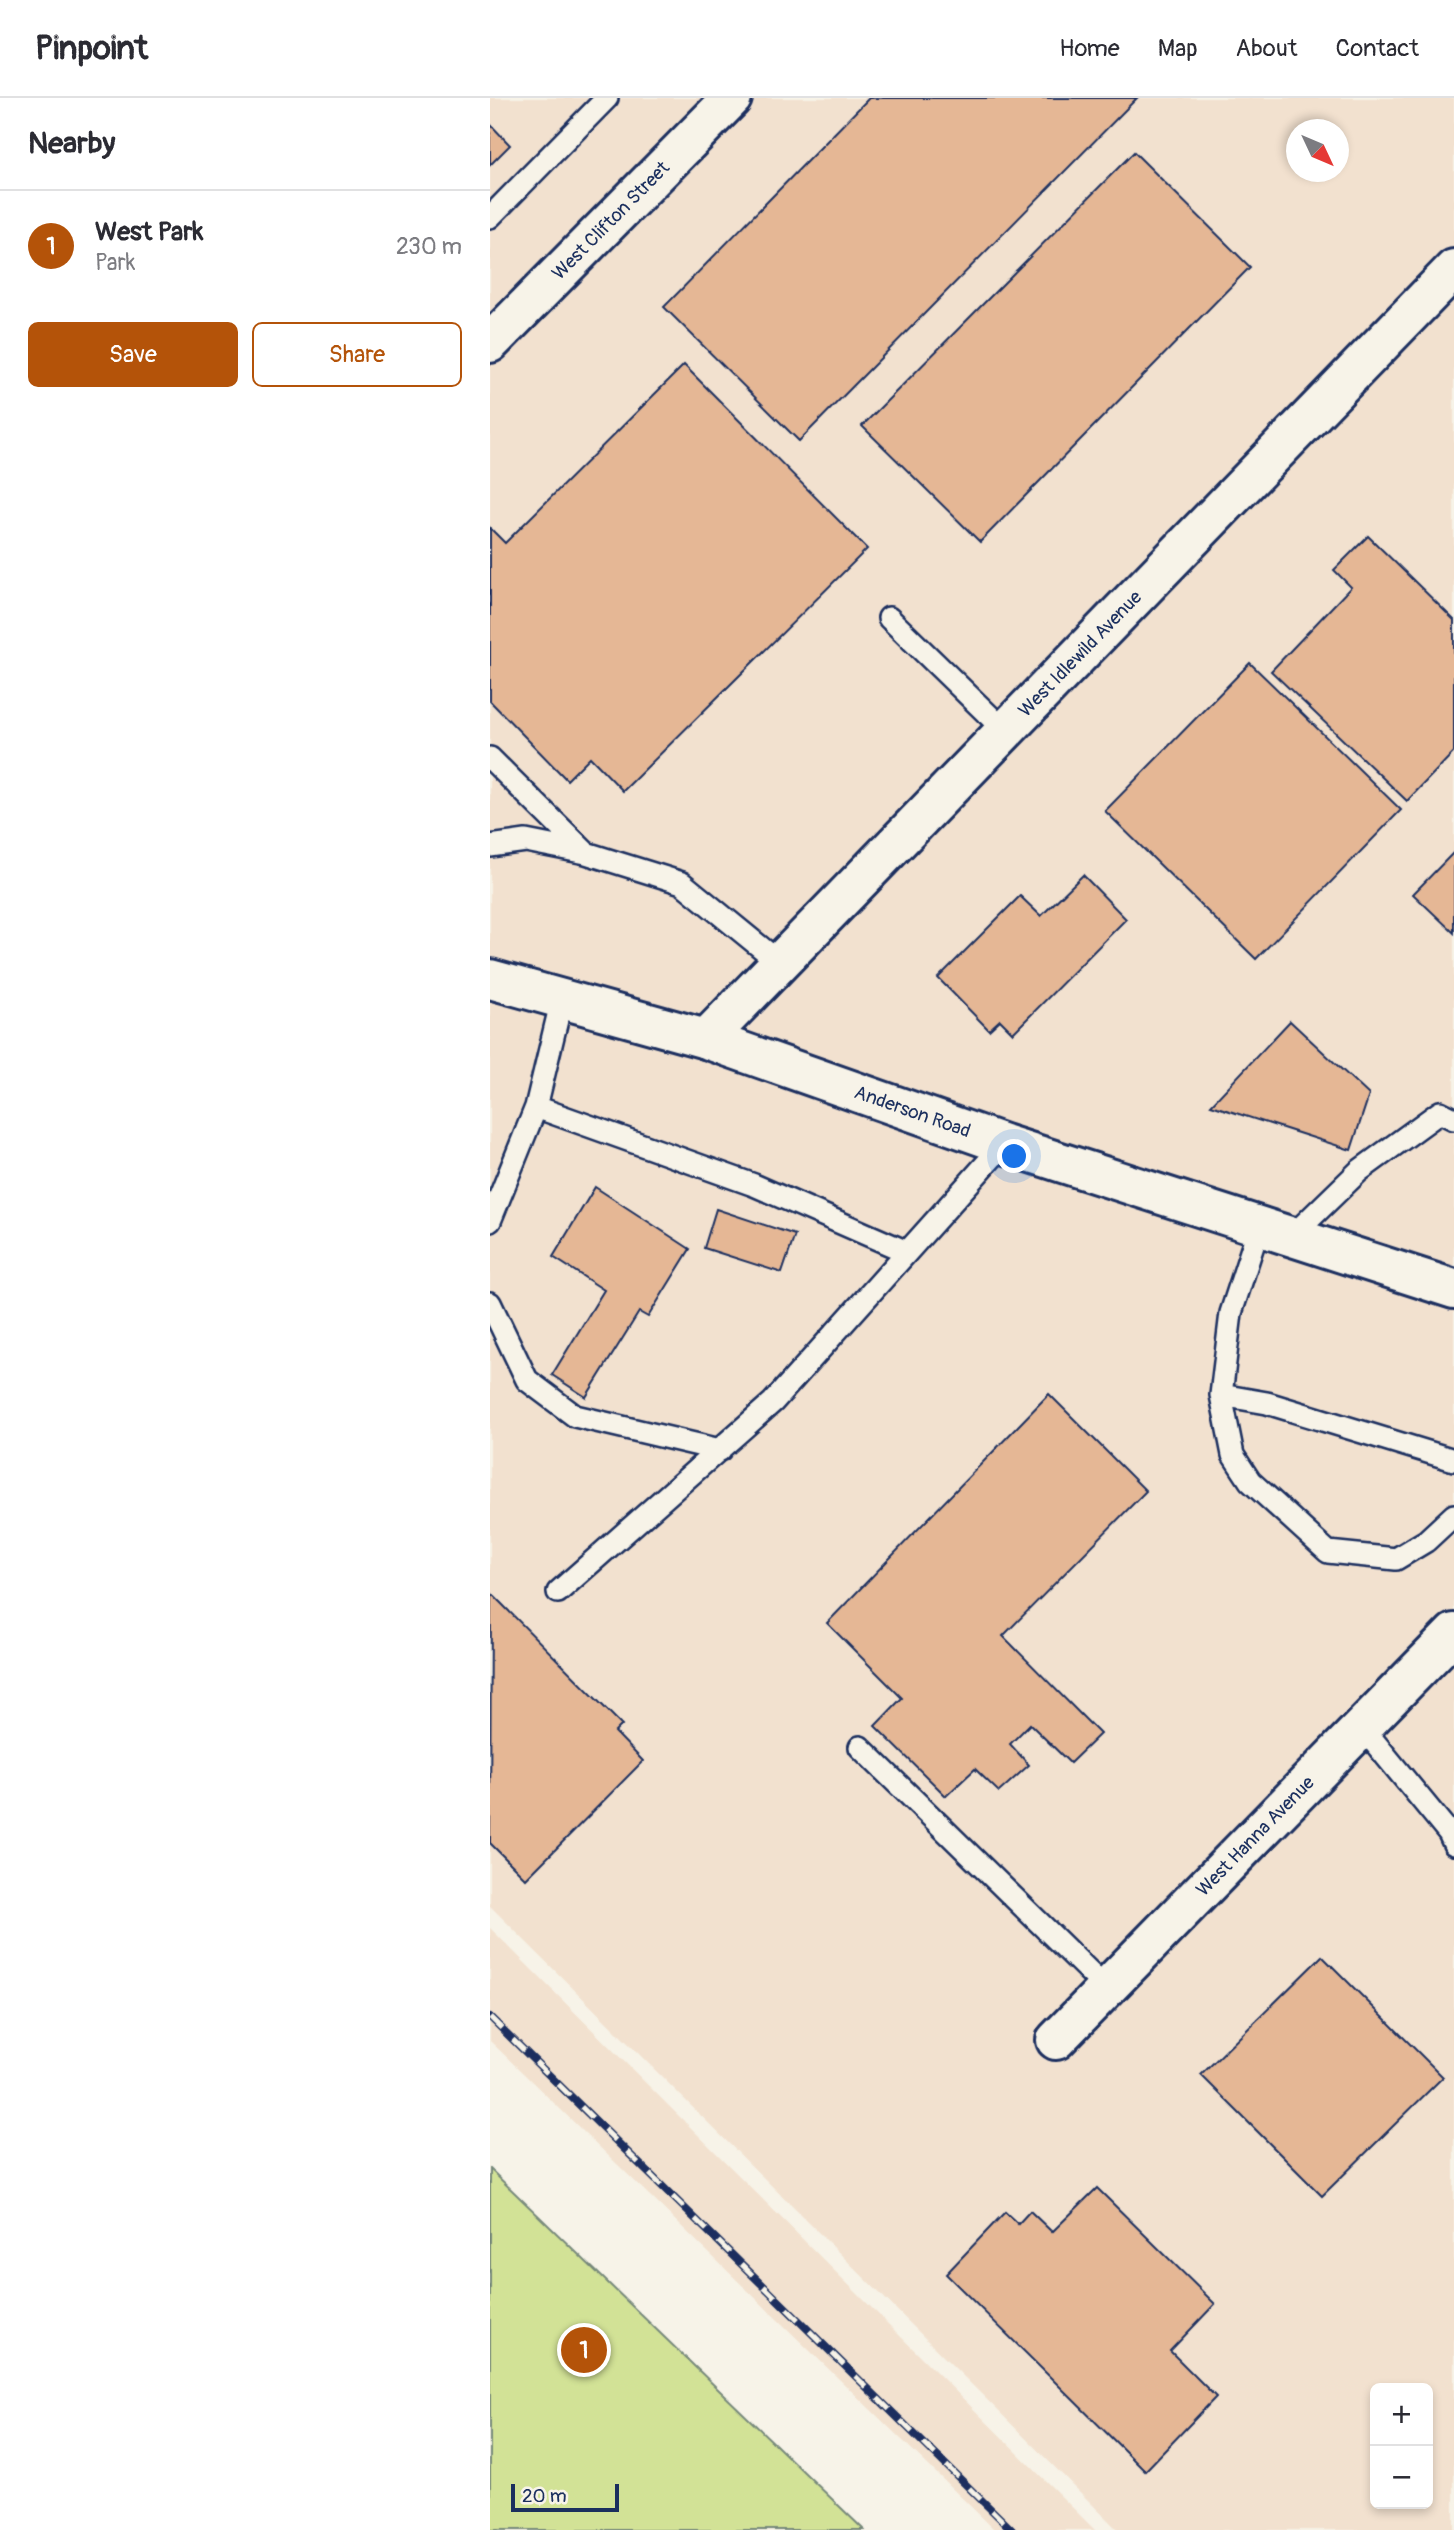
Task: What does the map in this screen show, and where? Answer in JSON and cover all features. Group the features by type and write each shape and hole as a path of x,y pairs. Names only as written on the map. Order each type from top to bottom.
{"street":[{"name":"West Clifton Street","path":"490,344 722,101"},
{"name":"West Idlewild Avenue","path":"706,1039 1454,269"},
{"name":"Anderson Road","path":"490,979 706,1039 1004,1144 1454,1289"},
{"name":"West Hanna Avenue","path":"1056,2040 1454,1633"}],"lane":[{"path":"490,217 607,98"},
{"path":"889,618 1005,731"},
{"path":"490,758 586,853"},
{"path":"490,846 526,841 586,853 682,883 780,963"},
{"path":"490,1221 536,1107 562,999"},
{"path":"536,1107 754,1185 907,1252"},
{"path":"1454,1119 1440,1112 1274,1233 1231,1313 1221,1395 1233,1455 1250,1481 1328,1552 1396,1559 1426,1541 1454,1515"},
{"path":"558,1592 773,1402 1004,1144"},
{"path":"490,1303 527,1380 575,1416 720,1450"},
{"path":"1221,1395 1267,1404 1454,1460"},
{"path":"1362,1727 1449,1833 1454,1844"},
{"path":"860,1747 1107,1989"}],"shaded area":[{"path":"490,98 1454,98 1454,2530 1118,2530 490,1906"},
{"path":"490,1928 1095,2530 995,2530 490,2041"}],"green space":[{"path":"490,2169 864,2530 490,2530"}],"building":[{"path":"869,98 1137,98 799,441 664,307"},
{"path":"490,124 510,145 490,165"},
{"path":"1134,152 1250,267 980,542 862,426"},
{"path":"684,365 867,549 623,791 590,757 567,780 490,701 490,528 505,543"},
{"path":"1368,536 1454,620 1454,752 1407,801 1271,671 1351,587 1334,570"},
{"path":"1250,663 1401,810 1256,959 1105,811"},
{"path":"1454,852 1454,933 1413,894"},
{"path":"1083,875 1126,919 1013,1033 1000,1020 989,1030 938,978 1020,896 1041,916"},
{"path":"1290,1021 1369,1095 1351,1150 1211,1105"},
{"path":"595,1187 690,1249 648,1317 639,1312 586,1397 552,1375 604,1290 553,1257"},
{"path":"716,1209 795,1235 782,1273 704,1248"},
{"path":"1049,1394 1146,1491 1003,1636 1100,1734 1070,1763 1030,1724 1010,1744 1029,1765 999,1792 975,1769 946,1796 875,1726 902,1698 827,1623"},
{"path":"491,1593 622,1725 615,1732 643,1761 526,1879 490,1843"},
{"path":"1322,1956 1443,2077 1322,2196 1201,2075"},
{"path":"1097,2188 1215,2304 1170,2351 1216,2397 1145,2471 946,2274 1005,2212 1018,2224 1030,2211 1052,2232"}],"railway":[{"path":"490,2017 1012,2530"}],"place":[{"name":"West Park","path":"584,2350"}]}
